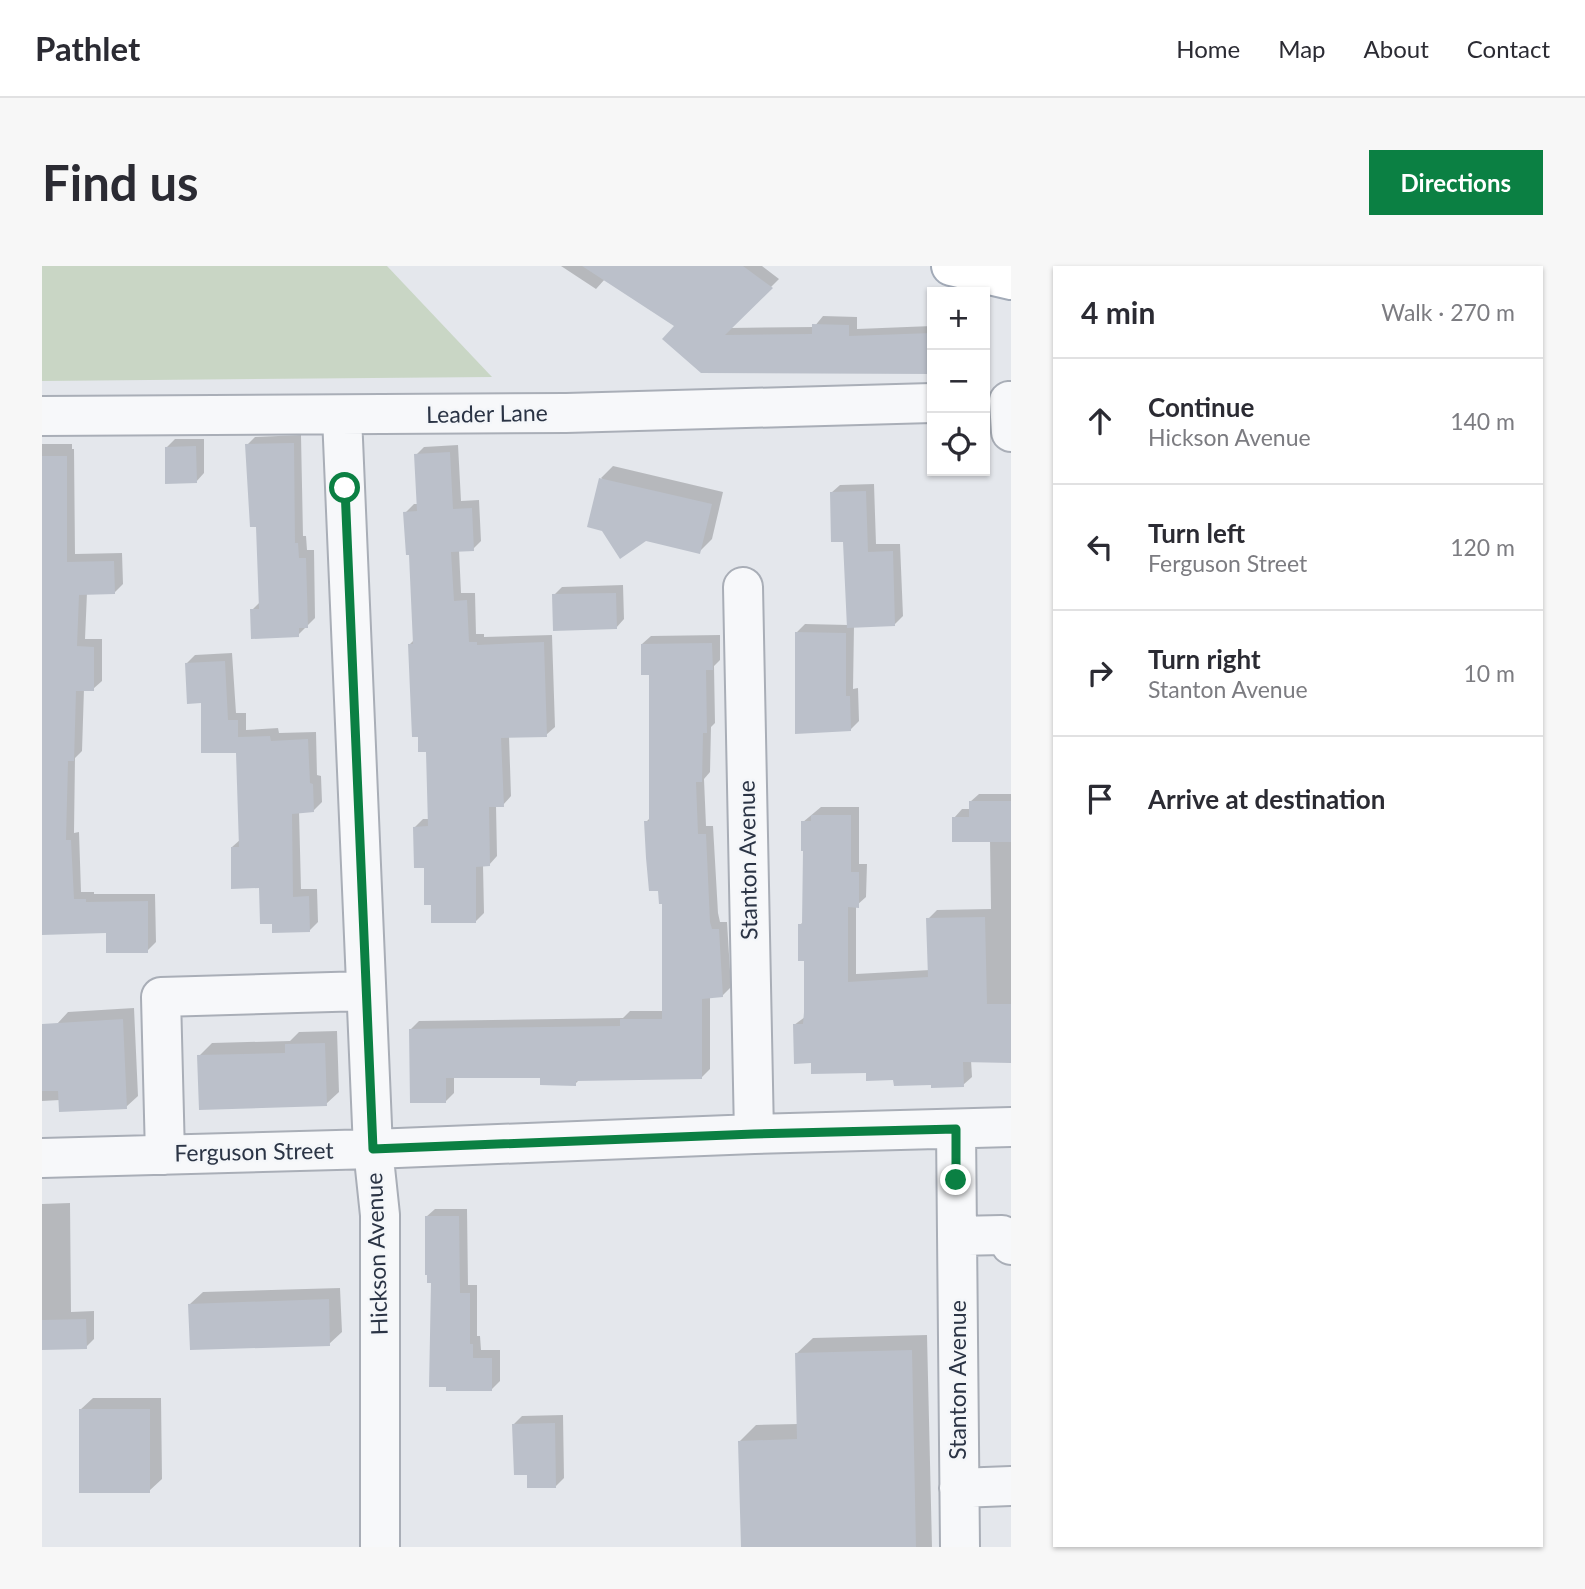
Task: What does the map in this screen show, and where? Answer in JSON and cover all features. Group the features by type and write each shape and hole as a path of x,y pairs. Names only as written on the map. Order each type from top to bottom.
{"main road":[{"path":"951,266 1011,280"}],"street":[{"name":"Leader Lane","path":"42,416 566,413 927,403"},
{"name":"Hickson Avenue","path":"342,416 373,1149 380,1215 380,1547"},
{"name":"Stanton Avenue","path":"743,587 754,1134"},
{"path":"165,1154 161,997 366,991"},
{"name":"Ferguson Street","path":"42,1158 1011,1127"},
{"name":"Stanton Avenue","path":"956,1129 960,1547"},
{"path":"957,1236 1002,1235 1011,1245"},
{"path":"959,1488 1011,1486"}],"green space":[{"path":"42,266 387,266 492,377 42,381"}],"building":[{"path":"582,266 743,266 773,288 725,335 812,334 812,324 849,325 849,336 927,333 927,374 701,373 662,339 674,326"},
{"path":"294,443 295,543 298,543 299,558 306,558 308,628 299,628 299,637 251,639 250,609 259,609 256,527 250,527 245,444"},
{"path":"196,446 197,483 165,484 165,447"},
{"path":"450,452 453,509 472,508 474,551 451,552 454,601 467,600 469,642 477,642 477,645 544,642 547,737 501,738 504,807 489,807 490,866 476,867 476,923 431,923 431,905 424,905 424,868 414,868 413,827 428,826 426,752 418,752 418,737 412,737 408,644 413,644 409,555 406,555 403,512 417,511 414,454"},
{"path":"42,456 67,456 67,562 114,561 115,594 79,595 77,646 94,647 94,691 76,691 74,761 68,761 66,840 71,840 74,899 86,899 86,902 148,901 148,953 106,953 106,933 42,935"},
{"path":"599,478 712,504 700,554 646,541 620,559 602,531 587,527"},
{"path":"866,491 868,552 893,551 895,626 847,628 843,542 831,542 830,492"},
{"path":"616,593 617,629 553,631 552,594"},
{"path":"795,632 846,633 846,696 850,696 851,731 795,734"},
{"path":"712,643 713,670 706,670 707,733 703,733 702,782 696,782 698,834 706,834 710,922 712,929 719,929 723,997 702,999 702,1079 576,1081 576,1086 540,1085 540,1078 446,1078 446,1103 410,1103 409,1029 620,1026 620,1019 662,1019 662,904 659,904 658,891 649,891 646,858 644,821 649,821 649,675 641,675 641,644"},
{"path":"225,661 228,720 238,720 238,737 270,736 271,741 308,739 314,812 292,814 293,897 309,896 310,932 272,933 272,924 260,924 259,888 231,889 231,847 239,847 236,753 201,753 201,703 187,704 185,663"},
{"path":"969,801 1011,801 1011,842 952,842 952,817 969,817"},
{"path":"811,815 851,815 851,872 859,872 859,908 848,907 848,982 928,977 926,918 985,917 987,1004 1011,1004 1011,1063 963,1062 964,1087 931,1088 931,1085 894,1086 893,1080 866,1081 866,1073 811,1074 811,1063 794,1064 793,1024 803,1024 804,1012 804,961 798,961 798,924 802,924 801,821 811,821"},
{"path":"123,1019 127,1109 59,1112 58,1091 42,1091 42,1024"},
{"path":"325,1043 327,1106 199,1110 197,1055 285,1053 285,1044"},
{"path":"425,1216 459,1216 460,1293 470,1293 470,1344 473,1344 473,1358 492,1358 492,1391 446,1391 446,1387 429,1387 431,1283 427,1283 425,1275"},
{"path":"329,1299 330,1346 190,1350 188,1304"},
{"path":"86,1319 87,1349 42,1350 42,1320"},
{"path":"912,1350 916,1547 741,1547 738,1441 797,1439 795,1353"},
{"path":"79,1409 150,1409 150,1493 79,1493"},
{"path":"555,1423 556,1488 527,1488 527,1475 514,1475 512,1424"}],"route":[{"path":"345,488 373,1149 956,1129 956,1180"}]}
